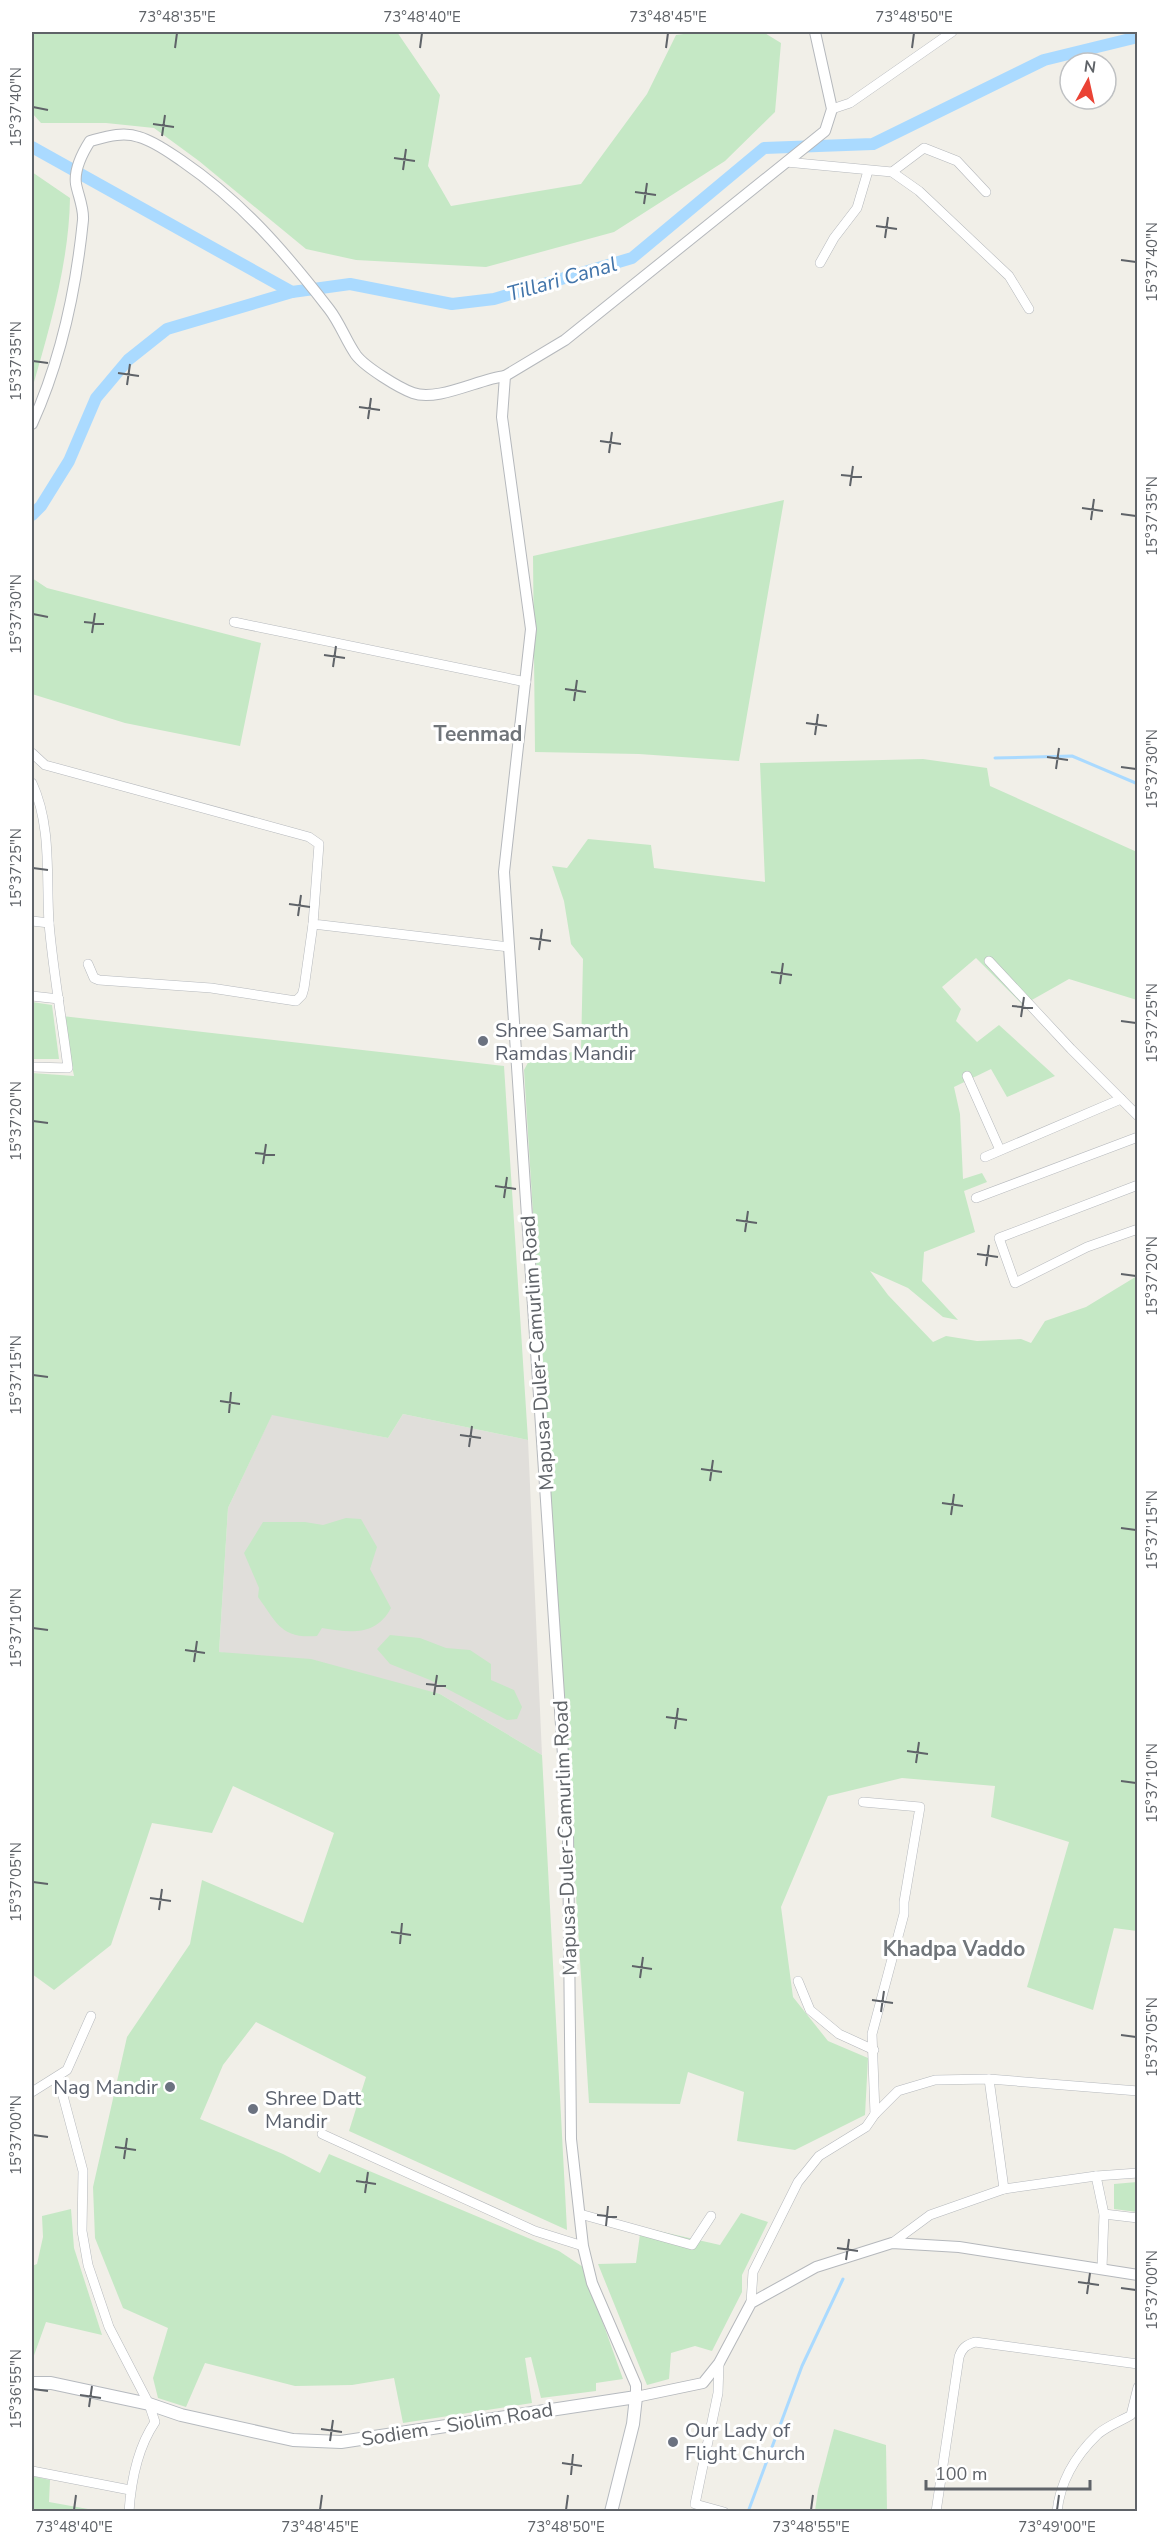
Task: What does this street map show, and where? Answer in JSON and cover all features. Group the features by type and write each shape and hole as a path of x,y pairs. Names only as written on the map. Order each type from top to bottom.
{"main road":[{"name":"Sodiem - Siolim Road","path":"32,2383 51,2383 149,2404 181,2415 293,2440 341,2442 636,2397"},
{"path":"611,2511 633,2424 636,2397"}],"street":[{"path":"32,424 48,389 71,303 83,216 77,172 82,155 90,141 112,135 138,136 173,155 218,187 248,213 336,318 357,357 389,380 414,394 450,393 488,378 505,376 565,340 825,131 832,110 815,32"},
{"path":"832,110 850,103 952,32"},
{"path":"892,172 924,148 957,161 986,192"},
{"path":"786,162 892,172 919,191 1009,276 1029,309"},
{"path":"820,263 834,238 857,208 868,171"},
{"name":"Mapusa-Duler-Camurlim Road","path":"505,376 502,417 531,630 504,872 568,1830 571,2139 583,2246 592,2283 636,2385 636,2397"},
{"path":"234,622 526,682"},
{"path":"32,753 45,765 309,837 319,844 313,924 304,988 302,995 296,1001 211,988 99,980 94,978 88,963"},
{"path":"32,783 37,794 47,844 49,923 68,1068 32,1067"},
{"path":"32,921 49,923"},
{"path":"313,924 509,947"},
{"path":"989,961 1137,1116"},
{"path":"32,996 59,999"},
{"path":"967,1076 1000,1150"},
{"path":"985,1157 1121,1100"},
{"path":"976,1198 1137,1137"},
{"path":"1137,1185 999,1238 1016,1283 1087,1247 1137,1228"},
{"path":"863,1802 920,1807 904,1914 872,2034 875,2114"},
{"path":"798,1981 810,2010 839,2034 874,2050"},
{"path":"32,2092 68,2070 91,2016"},
{"path":"58,2077 83,2171 82,2231 88,2265 109,2327 149,2404 155,2422 146,2436 130,2490 129,2511"},
{"path":"989,2079 1004,2189"},
{"path":"636,2397 703,2383 719,2363 751,2303 753,2272 798,2182 819,2156 866,2127 875,2114 898,2091 935,2080 989,2079 1137,2091"},
{"path":"322,2134 535,2231 583,2246"},
{"path":"751,2303 816,2267 892,2243 930,2215 1004,2189 1096,2176 1137,2173"},
{"path":"1096,2176 1104,2214 1102,2268"},
{"path":"579,2214 692,2246 711,2216"},
{"path":"1104,2214 1137,2218"},
{"path":"892,2243 959,2247 1137,2275"},
{"path":"936,2511 959,2357 962,2349 968,2344 975,2342 1137,2364"},
{"path":"719,2363 718,2393 695,2504 724,2511"},
{"path":"1057,2511 1068,2471 1099,2433 1131,2415 1137,2387"},
{"path":"32,2471 130,2490"}],"shaded area":[{"path":"272,1414 388,1438 403,1414 528,1440 542,1755 440,1694 219,1652 228,1508"}],"green space":[{"path":"32,32 397,32 440,95 428,166 451,206 581,184 647,94 676,35 699,32 763,32 781,43 775,112 725,161 614,232 486,267 356,260 306,249 199,161 154,128 106,123 41,123 32,113"},
{"path":"32,172 70,198 62,270 52,318 32,389"},
{"path":"784,500 739,761 639,754 535,752 533,556"},
{"path":"32,578 47,588 261,643 240,746 125,723 32,694"},
{"path":"923,759 987,768 990,786 1137,852 1137,1000 1069,979 1023,1005 976,958 942,987 961,1009 956,1021 977,1042 999,1025 1055,1076 1007,1097 991,1069 954,1087 960,1114 963,1179 982,1173 987,1182 964,1191 975,1232 924,1252 922,1281 958,1320 943,1317 908,1288 870,1271 888,1295 933,1342 946,1336 977,1341 1021,1339 1031,1343 1045,1321 1086,1307 1137,1276 1137,1931 1114,1928 1093,2010 1027,1987 1069,1842 991,1817 995,1786 902,1778 828,1796 781,1907 793,1997 828,2041 868,2058 865,2115 795,2150 737,2141 744,2092 688,2072 680,2104 589,2103 524,1070 531,1057 581,1051 583,959 571,944 564,901 552,866 567,868 588,839 651,845 654,868 765,882 760,763"},
{"path":"32,1002 52,1005 59,1059 32,1059"},
{"path":"62,1016 504,1066 528,1440 403,1414 388,1438 272,1415 228,1508 219,1652 311,1659 440,1694 542,1755 567,2230 349,2131 366,2077 256,2022 223,2065 200,2119 283,2154 320,2173 329,2154 559,2251 583,2267 623,2379 596,2383 596,2391 541,2398 531,2357 525,2358 532,2403 403,2423 394,2378 352,2385 295,2386 205,2363 186,2407 158,2398 153,2378 168,2328 123,2308 95,2238 93,2187 127,2037 190,1944 202,1880 303,1923 334,1833 233,1786 212,1833 152,1823 111,1945 54,1990 32,1974 32,1073 74,1076"},
{"path":"346,1518 361,1519 377,1547 370,1569 391,1608 378,1624 362,1630 343,1631 322,1628 317,1636 295,1635 288,1632 276,1622 258,1597 259,1588 244,1553 263,1522 305,1522 323,1525"},
{"path":"390,1635 420,1638 446,1648 470,1650 491,1664 491,1680 514,1690 522,1707 517,1719 507,1720 430,1680 390,1664 377,1649"},
{"path":"1137,2182 1137,2212 1114,2209 1114,2184"},
{"path":"71,2209 74,2248 102,2335 46,2322 32,2361 32,2266 37,2264 43,2237 42,2216"},
{"path":"741,2213 768,2222 742,2275 742,2292 712,2351 695,2346 671,2353 669,2379 647,2385 598,2264 636,2263 641,2227 720,2245"},
{"path":"834,2429 886,2445 887,2511 815,2511 818,2490"},
{"path":"32,2476 50,2480 49,2502 99,2511 32,2511"}],"waterway":[{"name":"Tillari Canal","path":"32,515 41,506 69,461 96,398 128,360 167,329 292,292 350,284 452,304 494,299 632,258 764,148 873,144 1044,60 1138,37"},
{"path":"32,147 292,292"},
{"path":"995,758 1072,756 1138,784"},
{"path":"748,2512 802,2366 843,2279"}],"place":[{"name":"Shree Samarth Ramdas Mandir","path":"483,1041"},
{"name":"Nag Mandir","path":"170,2087"},
{"name":"Shree Datt Mandir","path":"253,2109"},
{"name":"Our Lady of Flight Church","path":"673,2442"}],"district":[{"name":"Teenmad","path":"478,734"},
{"name":"Khadpa Vaddo","path":"954,1949"}]}
